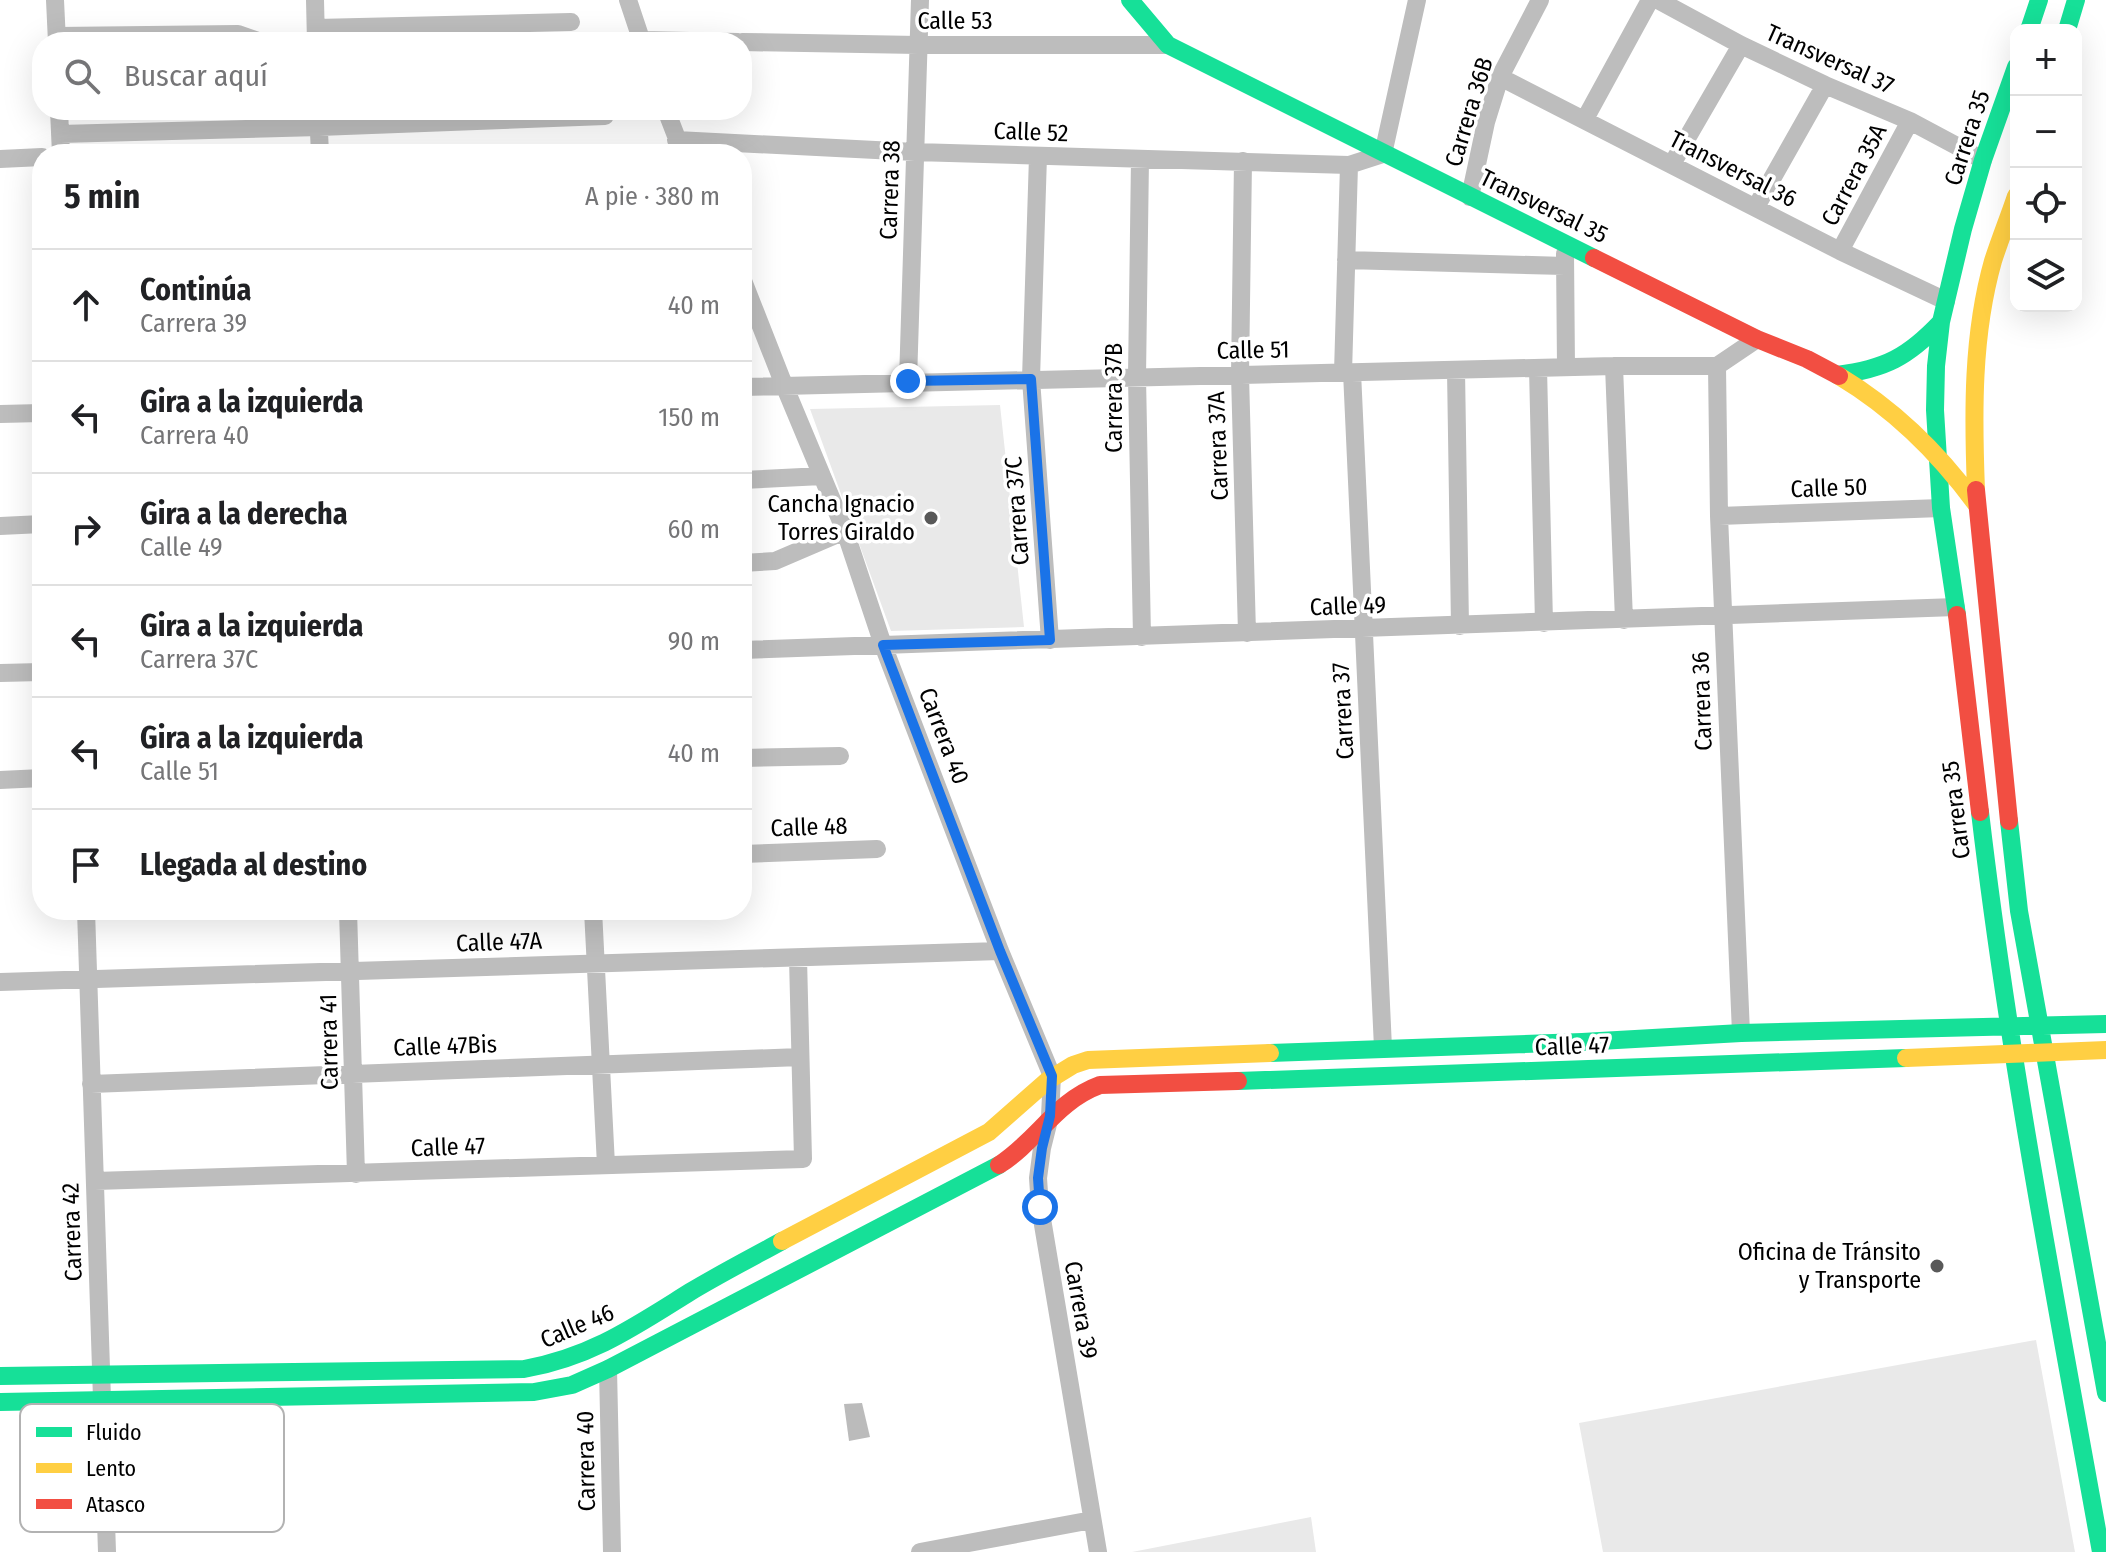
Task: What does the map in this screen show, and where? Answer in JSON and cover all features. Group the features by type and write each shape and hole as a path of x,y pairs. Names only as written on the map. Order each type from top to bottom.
{"main road":[{"name":"Transversal 35","path":"1130,0 1168,45 1757,339 1837,375 1873,397 1903,421 1938,455 1976,504"},
{"path":"2031,24 2039,0"},
{"path":"2069,24 2076,0"},
{"name":"Carrera 35","path":"2010,84 1963,229 1941,322 1936,381 1941,508 1956,607 1992,915 2009,1026 2101,1552"},
{"path":"2010,213 1993,262 1979,335 1973,415 1976,504 2019,911 2106,1393"},
{"path":"1837,375 1867,372 1896,362 1921,345 1941,322"},
{"name":"Calle 47","path":"1052,1076 1073,1064 1088,1060 1582,1042 1741,1033 2106,1024"},
{"name":"Calle 47","path":"1050,1116 1076,1094 1112,1083 1538,1072 2106,1050"},
{"name":"Calle 46","path":"0,1376 524,1369 563,1362 608,1343 713,1278 989,1132 1008,1119 1052,1076"},
{"name":"Calle 46","path":"0,1402 534,1392 572,1385 998,1166 1022,1150 1050,1116"}],"street":[{"path":"55,0 57,32"},
{"path":"315,0 316,32"},
{"path":"628,0 639,32"},
{"name":"Carrera 38","path":"908,381 920,0"},
{"path":"1383,154 1417,0"},
{"name":"Carrera 36B","path":"1470,197 1486,122 1500,77 1540,0"},
{"path":"1585,119 1650,0"},
{"name":"Transversal 37","path":"1658,0 1741,45 1910,121 1983,160"},
{"path":"375,32 571,22"},
{"name":"Calle 53","path":"752,42 1168,45"},
{"path":"1672,164 1741,45"},
{"name":"Transversal 36","path":"1500,77 1840,251 1946,301"},
{"path":"1756,207 1825,85"},
{"path":"59,120 60,144"},
{"path":"60,134 302,120"},
{"path":"319,120 320,144"},
{"path":"670,120 679,144"},
{"name":"Carrera 35A","path":"1840,251 1910,121"},
{"name":"Calle 52","path":"752,149 1349,165 1383,154"},
{"name":"Carrera 37C","path":"1038,156 1031,379 1050,640"},
{"path":"0,159 32,157"},
{"name":"Carrera 37B","path":"1140,159 1137,377 1142,637"},
{"name":"Carrera 37A","path":"1243,161 1240,375 1247,633"},
{"name":"Carrera 37","path":"1349,165 1347,372 1364,629 1383,1048"},
{"path":"1565,244 1566,367"},
{"path":"1346,260 1565,266"},
{"name":"Carrera 40","path":"752,306 845,531 883,645 1000,951 1052,1076"},
{"path":"1717,366 1757,339"},
{"path":"1614,366 1624,620"},
{"name":"Calle 51","path":"752,387 1717,366"},
{"name":"Carrera 36","path":"1717,366 1719,516 1741,1033"},
{"path":"1538,368 1544,623"},
{"path":"1456,370 1460,626"},
{"path":"0,414 32,413"},
{"path":"752,480 822,476"},
{"name":"Calle 50","path":"1719,516 1941,508"},
{"path":"0,526 32,524"},
{"path":"752,562 775,561 845,531"},
{"name":"Calle 49","path":"752,650 1956,607"},
{"path":"0,673 32,672"},
{"path":"752,758 840,756"},
{"path":"0,780 32,778"},
{"name":"Calle 48","path":"752,854 877,849"},
{"name":"Carrera 42","path":"86,920 102,1404"},
{"name":"Carrera 41","path":"348,920 356,1174"},
{"path":"593,920 606,1165"},
{"name":"Calle 47A","path":"0,982 1000,951"},
{"path":"798,958 800,1057"},
{"name":"Calle 47Bis","path":"91,1084 800,1057"},
{"name":"Calle 47","path":"95,1181 803,1159 800,1057"},
{"name":"Carrera 39","path":"1052,1076 1050,1116 1038,1178 1040,1207 1098,1552"},
{"name":"Carrera 40","path":"608,1369 612,1552"},
{"path":"920,1552 1092,1520"},
{"name":"Carrera 42","path":"106,1532 107,1552"}],"shaded area":[{"name":"Cancha Ignacio Torres Giraldo","path":"1000,405 1024,627 891,631 810,409"},
{"path":"2036,1340 2075,1552 1603,1552 1579,1423"},
{"path":"862,1403 870,1437 849,1441 844,1404"},
{"path":"1311,1517 1316,1552 1132,1552"}],"traffic: fast":[{"path":"1130,0 1168,45 1594,258"},
{"path":"2031,24 2039,0"},
{"path":"2069,24 2076,0"},
{"path":"1957,615 1941,508 1935,410 1936,366 1941,322 1963,229 2010,84"},
{"path":"1837,375 1869,369 1895,359 1918,344 1941,322"},
{"path":"1980,812 2019,1090 2101,1552"},
{"path":"2009,821 2019,911 2106,1393"},
{"path":"1270,1053 1741,1033 2106,1024"},
{"path":"1238,1081 1906,1058"},
{"path":"0,1402 534,1392 572,1385 999,1165"},
{"path":"0,1376 524,1369 591,1349 782,1241"}],"traffic: slow":[{"path":"1976,490 1975,404 1981,317 1993,261 2010,213"},
{"path":"1839,376 1914,433 1976,504"},
{"path":"1906,1058 2106,1050"},
{"path":"782,1241 989,1132 1047,1081 1073,1065 1088,1060 1270,1053"}],"traffic: jam":[{"path":"1594,258 1839,376"},
{"path":"1976,490 2009,821"},
{"path":"1957,615 1980,812"},
{"path":"999,1165 1071,1101 1100,1085 1238,1081"}],"place":[{"name":"Cancha Ignacio Torres Giraldo","path":"931,518"},
{"name":"Oficina de Tránsito y Transporte","path":"1937,1266"}],"route":[{"path":"908,381 1031,379 1050,640 883,645 1000,951 1052,1076 1050,1116 1038,1178 1040,1207"}]}
